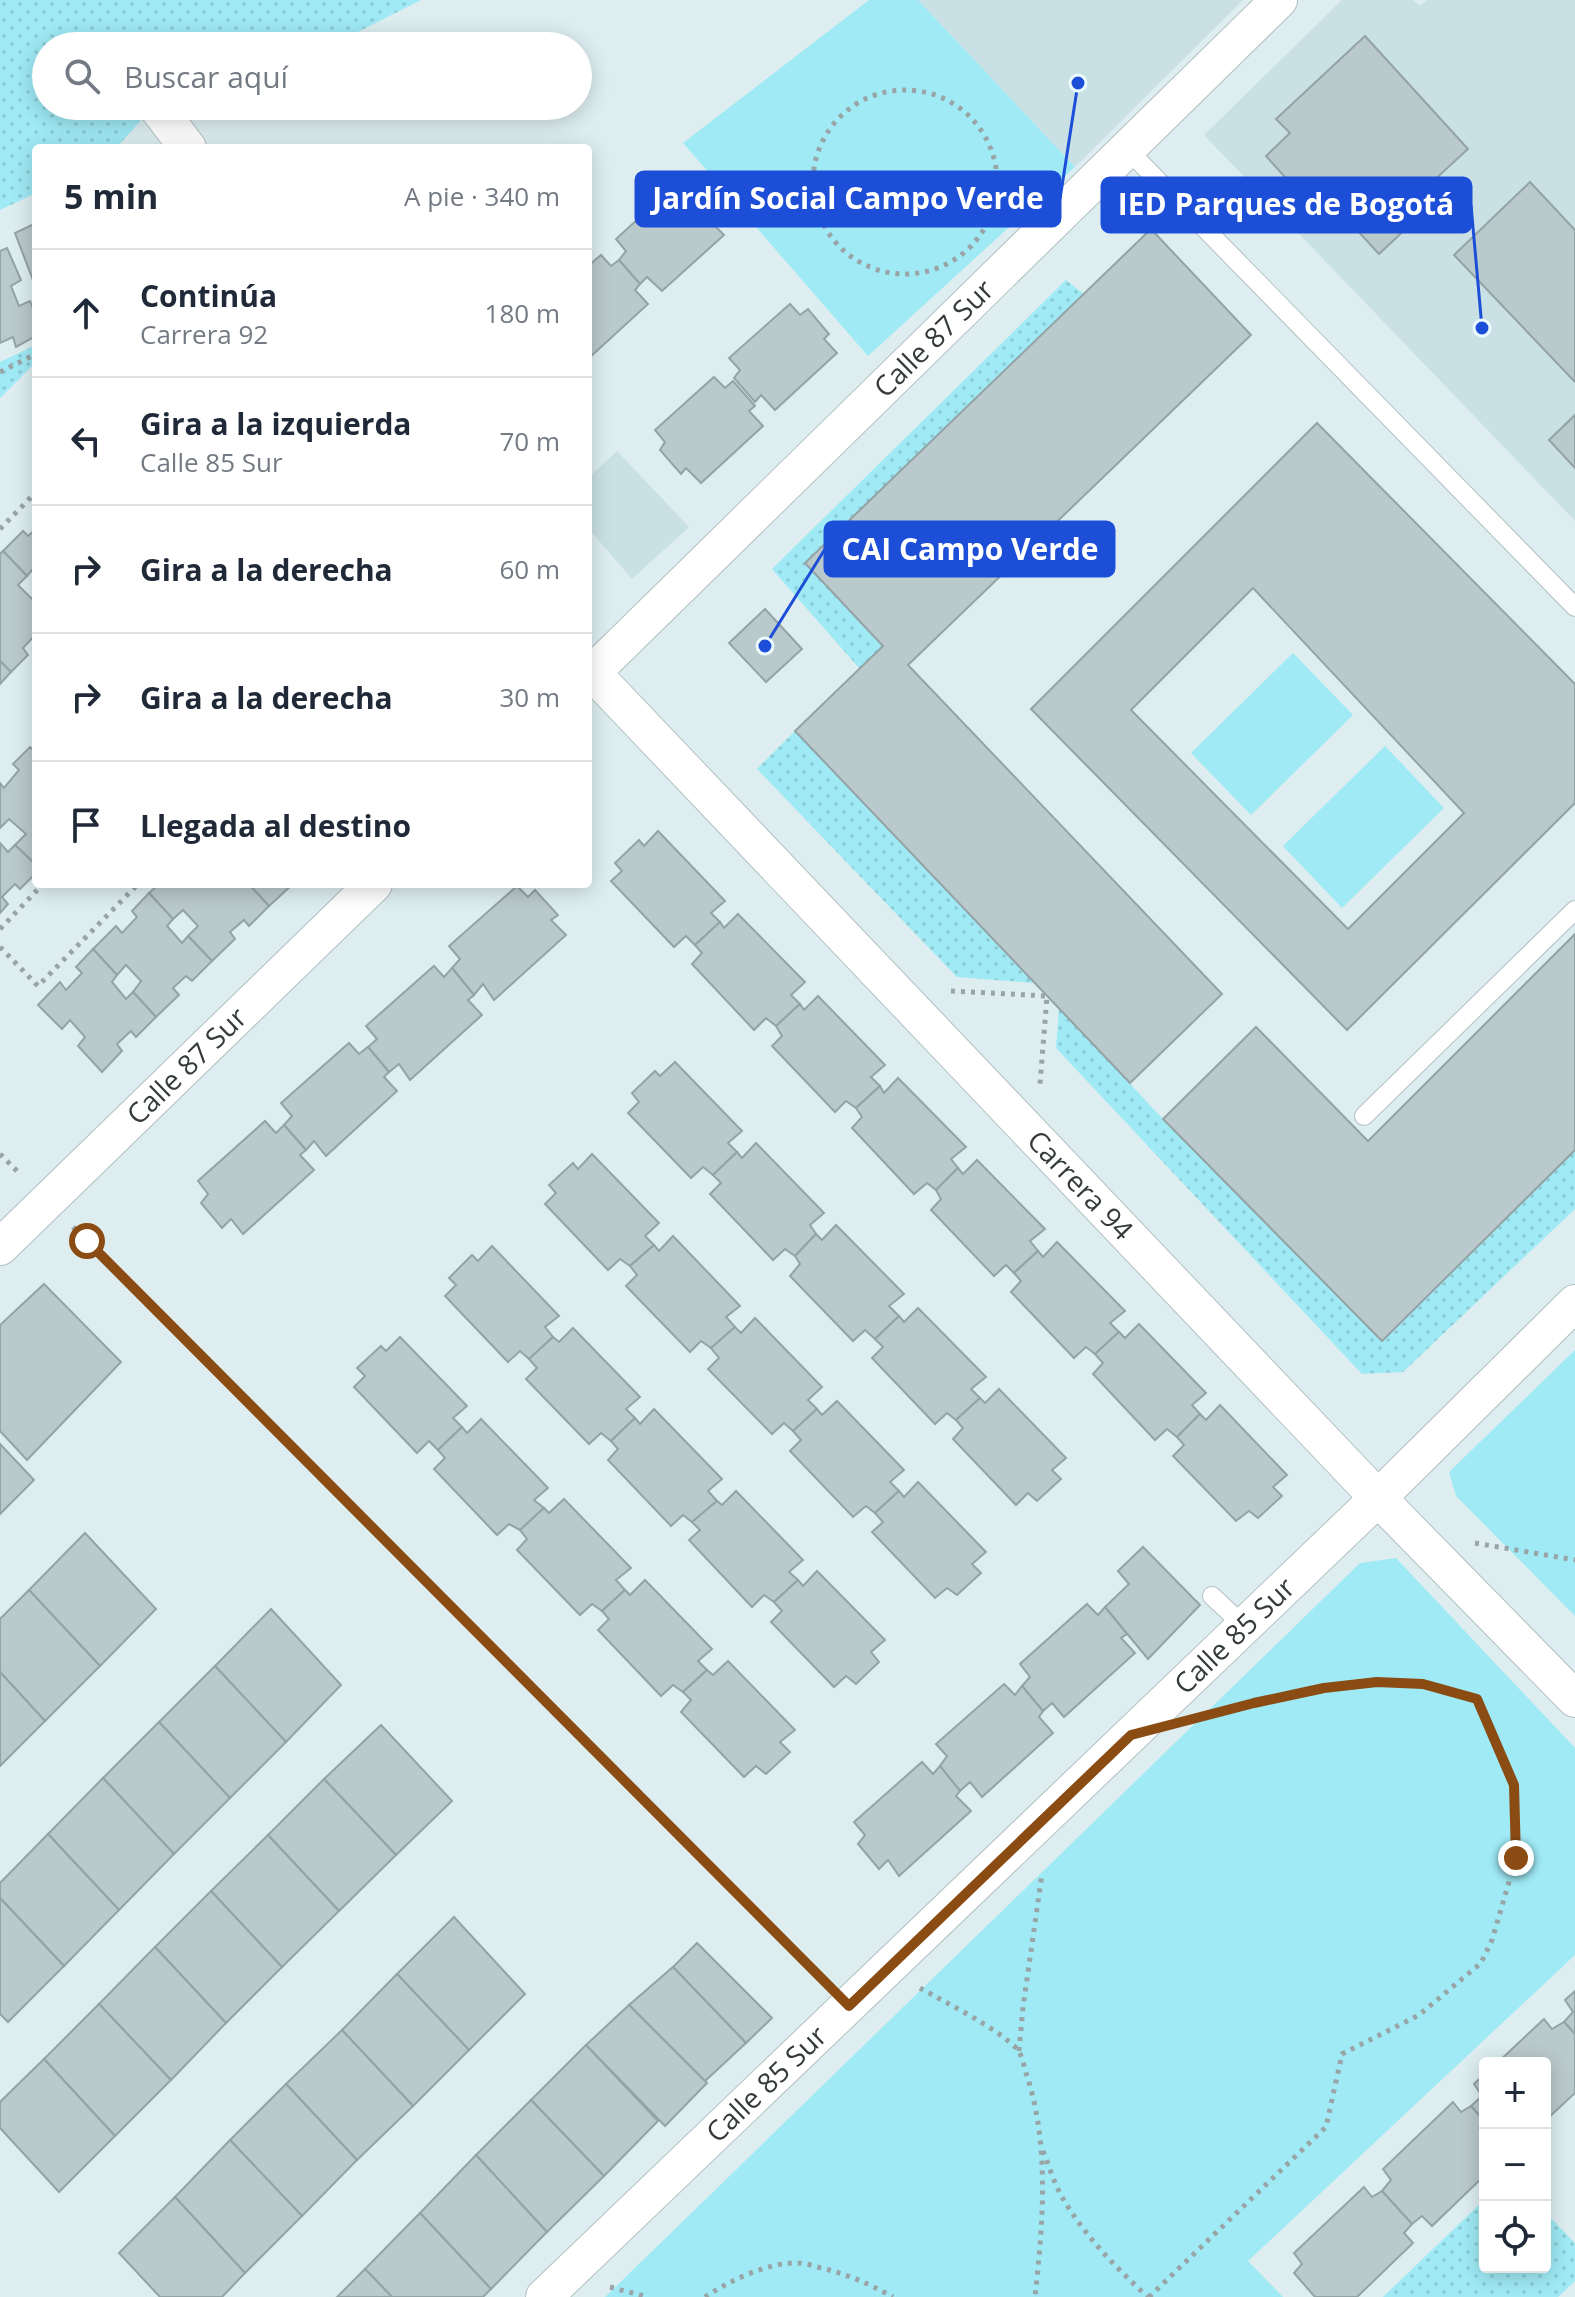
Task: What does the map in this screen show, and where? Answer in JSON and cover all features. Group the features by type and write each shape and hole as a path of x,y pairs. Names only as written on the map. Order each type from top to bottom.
{"street":[{"name":"Calle 87 Sur","path":"592,669 1279,0"},
{"path":"167,120 185,144"},
{"name":"Carrera 94","path":"592,675 1378,1498 1575,1699"},
{"name":"Calle 87 Sur","path":"0,1247 370,888"},
{"name":"Calle 85 Sur","path":"544,2297 1378,1498 1575,1303"}],"lane":[{"path":"1127,149 1575,607"},
{"path":"1364,1116 1575,910"},
{"path":"1212,1596 1244,1626"}],"path":[{"path":"911,89 940,96 966,112 986,136 997,165 998,196 994,207 988,226 969,250 944,268 915,276 884,274 856,261 833,240 818,214 812,184 817,153 831,126 842,115 853,105 880,92 911,89"},
{"path":"812,184 908,179 951,185 1039,234"},
{"path":"0,372 32,356"},
{"path":"0,529 32,496"},
{"path":"0,929 39,888"},
{"path":"0,947 38,986 134,888"},
{"path":"951,991 1047,996 1040,1084"},
{"path":"0,1154 849,2006"},
{"path":"1468,1541 1575,1560"},
{"path":"1041,2147 1062,2196 1085,2231 1148,2297 1326,2127 1342,2054 1419,2015 1481,1963 1492,1940 1516,1858 1514,1785 1477,1699 1423,1684 1377,1682 1324,1688 1208,1715"},
{"path":"1035,2297 1043,2225 1041,2147 1034,2096 1019,2052 1035,1909 1053,1810"},
{"path":"887,1969 999,2035 1019,2052"},
{"path":"705,2297 724,2284 767,2268 799,2262 839,2272 893,2297"}],"shaded area":[{"path":"0,0 421,0 358,32 32,32 32,120 141,120 120,144 32,144 32,195 0,210"},
{"path":"869,0 918,0 1075,167 868,356 683,143"},
{"path":"918,0 1243,0 1075,167"},
{"path":"1342,0 1413,0 1420,6 1427,0 1575,0 1575,521 1204,135"},
{"path":"1066,280 1084,294 805,563 883,646 860,669 772,569"},
{"path":"32,347 32,366 0,398 0,362"},
{"path":"617,451 689,527 632,579 592,533 592,474"},
{"path":"1293,653 1353,715 1251,815 1191,753"},
{"path":"795,731 1034,983 957,977 757,769"},
{"path":"1385,746 1444,808 1342,908 1283,846"},
{"path":"1059,1008 1163,1119 1382,1341 1575,1150 1575,1209 1403,1372 1362,1374 1056,1048"},
{"path":"1575,1350 1575,1616 1456,1496 1449,1472"},
{"path":"1396,1558 1575,1748 1575,1955 1248,2261 1283,2297 605,2297 1360,1563"},
{"path":"1479,2205 1479,2273 1551,2273 1551,2218 1575,2243 1575,2281 1558,2297 1383,2297"}],"building":[{"path":"1365,36 1468,149 1431,183 1442,195 1379,254 1345,217 1332,229 1266,156 1290,133 1276,119"},
{"path":"1530,182 1575,230 1575,382 1454,255"},
{"path":"675,185 686,197 694,190 716,215 709,220 724,235 662,291 647,277 640,284 619,260 626,251 616,239"},
{"path":"32,225 32,278 15,233"},
{"path":"1151,229 1251,335 908,665 1222,994 1130,1083 795,731 883,646 805,563"},
{"path":"7,248 21,280 11,286 19,306 30,301 32,306 32,338 16,347 13,337 0,343 0,251"},
{"path":"601,255 611,266 619,260 640,284 635,290 648,304 592,355 592,263"},
{"path":"790,304 800,315 808,309 829,334 824,339 837,353 775,410 761,395 755,402 734,378 740,370 729,358"},
{"path":"714,377 725,388 733,381 755,406 749,411 763,426 701,483 686,468 681,474 660,450 665,442 655,430"},
{"path":"1575,415 1575,468 1549,440"},
{"path":"1317,423 1575,684 1575,803 1347,1030 1031,709","holes":["1253,588 1464,813 1348,929 1131,710"]},
{"path":"23,531 28,536 32,532 32,570 27,576 3,551"},
{"path":"3,551 27,576 18,585 32,599 32,638 23,648 28,655 11,672 0,661 0,554"},
{"path":"765,609 802,649 766,682 729,643"},
{"path":"0,661 11,672 0,684"},
{"path":"30,747 32,749 32,861 15,845 26,834 9,819 0,828 0,783 4,788 19,770 13,764"},
{"path":"658,831 725,901 711,913 720,922 695,945 686,936 674,947 611,881 622,871 615,863 639,840 644,846"},
{"path":"0,843 8,852 15,845 32,861 32,877 20,889 15,884 2,897 8,904 0,913"},
{"path":"155,888 253,888 269,906 249,926 244,920 230,932 235,939 212,961 188,936 198,926 183,910 173,919 149,893"},
{"path":"253,888 289,888 269,906"},
{"path":"515,888 528,897 535,890 558,915 551,920 566,935 494,1000 483,984 474,995 452,968 460,959 449,946"},
{"path":"149,893 173,919 167,926 182,943 188,936 212,961 192,981 186,976 173,988 179,995 156,1017 133,992 141,981 126,965 117,975 93,949 116,926 122,933 137,917 132,911"},
{"path":"738,914 805,982 791,995 800,1004 776,1026 766,1018 754,1030 692,964 702,953 695,945 720,922 724,928"},
{"path":"1575,934 1575,1150 1382,1341 1163,1119 1256,1027 1368,1141"},
{"path":"93,949 117,975 112,982 126,999 133,992 156,1017 136,1037 131,1031 117,1044 122,1051 102,1072 78,1046 85,1037 70,1020 62,1029 38,1005 60,982 66,990 82,973 76,967"},
{"path":"434,966 444,977 452,968 474,995 468,1000 482,1015 410,1080 399,1064 389,1072 368,1047 377,1039 366,1026"},
{"path":"818,996 885,1065 871,1077 880,1086 856,1108 846,1101 835,1112 772,1046 782,1036 776,1026 800,1004 804,1010"},
{"path":"349,1043 359,1054 368,1047 389,1072 384,1077 397,1091 326,1156 314,1141 306,1150 284,1125 292,1116 281,1103"},
{"path":"675,1062 742,1131 728,1143 737,1152 713,1175 703,1167 691,1178 628,1113 639,1102 632,1093 655,1071 660,1076"},
{"path":"898,1078 966,1147 951,1159 958,1168 936,1190 927,1183 914,1194 852,1128 862,1117 856,1108 880,1086 884,1093"},
{"path":"265,1121 276,1133 284,1125 306,1150 300,1155 314,1170 243,1234 231,1219 222,1228 201,1203 208,1194 198,1181"},
{"path":"756,1143 824,1213 810,1225 816,1234 795,1256 785,1249 773,1260 710,1194 721,1183 713,1175 737,1152 742,1158"},
{"path":"592,1154 659,1223 645,1236 654,1245 630,1266 620,1259 608,1270 545,1204 556,1193 549,1185 573,1163 578,1169"},
{"path":"977,1160 1045,1229 1030,1241 1038,1251 1014,1273 1006,1265 994,1276 931,1210 941,1199 936,1190 958,1168 963,1174"},
{"path":"836,1225 904,1294 889,1306 899,1316 875,1339 865,1330 853,1341 790,1276 800,1264 795,1256 816,1234 822,1240"},
{"path":"673,1236 740,1306 726,1317 735,1327 711,1348 701,1341 690,1352 626,1286 637,1275 630,1266 654,1245 659,1251"},
{"path":"1057,1242 1125,1311 1110,1323 1119,1332 1095,1354 1086,1347 1074,1358 1011,1292 1021,1281 1014,1273 1038,1251 1043,1257"},
{"path":"492,1246 559,1316 545,1327 553,1337 529,1359 520,1351 508,1362 445,1296 456,1285 449,1278 472,1255 478,1261"},
{"path":"44,1284 121,1362 27,1460 0,1431 0,1325"},
{"path":"918,1308 986,1377 971,1389 980,1398 956,1420 947,1413 935,1424 872,1358 883,1347 875,1339 899,1316 904,1322"},
{"path":"755,1318 822,1387 808,1400 817,1409 793,1431 784,1423 772,1434 708,1369 719,1358 711,1348 735,1327 741,1333"},
{"path":"1139,1324 1206,1393 1192,1405 1200,1414 1177,1437 1167,1429 1155,1440 1093,1374 1103,1363 1095,1354 1119,1332 1125,1338"},
{"path":"573,1328 640,1397 626,1409 635,1418 611,1441 601,1433 589,1444 526,1379 537,1368 529,1359 553,1337 559,1342"},
{"path":"400,1337 467,1406 453,1418 462,1427 438,1450 429,1441 417,1453 354,1387 365,1376 357,1368 381,1346 386,1351"},
{"path":"999,1389 1066,1458 1052,1470 1061,1479 1037,1501 1028,1493 1016,1505 953,1439 963,1428 956,1420 980,1398 985,1403"},
{"path":"837,1401 904,1470 890,1482 899,1491 875,1513 866,1506 853,1517 790,1451 801,1440 793,1431 817,1409 822,1415"},
{"path":"1220,1405 1287,1475 1273,1487 1282,1496 1258,1518 1249,1511 1236,1521 1173,1456 1184,1445 1177,1437 1200,1414 1206,1420"},
{"path":"654,1409 722,1479 708,1491 717,1501 692,1522 683,1515 671,1526 608,1460 618,1449 611,1441 635,1418 640,1424"},
{"path":"481,1419 548,1488 534,1500 544,1508 520,1530 509,1524 497,1535 434,1469 445,1458 438,1450 462,1427 467,1433"},
{"path":"0,1444 34,1480 0,1514"},
{"path":"918,1482 986,1552 972,1564 981,1573 957,1595 947,1588 935,1598 872,1532 883,1522 875,1513 899,1491 904,1497"},
{"path":"736,1491 803,1560 789,1572 798,1580 774,1602 764,1595 752,1607 689,1540 700,1530 692,1522 717,1501 722,1505"},
{"path":"564,1499 631,1568 616,1580 625,1590 602,1611 592,1604 580,1615 517,1550 527,1539 520,1530 544,1508 549,1513"},
{"path":"85,1533 156,1609 100,1666 29,1590"},
{"path":"1143,1547 1200,1605 1148,1659 1105,1607 1129,1584 1118,1571"},
{"path":"817,1571 885,1640 871,1652 879,1662 856,1684 846,1676 834,1687 771,1622 782,1611 774,1602 798,1580 803,1586"},
{"path":"645,1580 712,1649 698,1661 707,1670 683,1692 673,1685 661,1696 598,1630 609,1619 602,1611 625,1590 630,1595"},
{"path":"29,1590 100,1666 45,1721 0,1672 0,1619"},
{"path":"1087,1604 1098,1615 1105,1607 1127,1634 1121,1638 1135,1653 1064,1717 1052,1703 1043,1711 1022,1686 1030,1677 1020,1664"},
{"path":"271,1609 341,1685 286,1742 215,1666"},
{"path":"728,1661 795,1730 780,1742 790,1752 766,1774 756,1766 744,1777 681,1712 691,1700 683,1692 707,1670 713,1675"},
{"path":"215,1666 286,1742 230,1798 159,1722"},
{"path":"0,1672 45,1721 0,1766"},
{"path":"1004,1684 1015,1695 1022,1686 1043,1711 1039,1717 1053,1733 982,1797 970,1782 960,1791 940,1766 947,1756 936,1744"},
{"path":"159,1722 230,1798 174,1854 103,1778"},
{"path":"381,1725 452,1801 396,1855 324,1779"},
{"path":"922,1762 933,1774 940,1766 960,1791 956,1796 971,1811 899,1876 888,1860 879,1869 858,1844 865,1835 854,1822"},
{"path":"103,1778 174,1854 119,1910 48,1834"},
{"path":"324,1779 396,1855 339,1911 268,1835"},
{"path":"48,1834 119,1910 64,1966 0,1898 0,1883"},
{"path":"268,1835 339,1911 282,1967 211,1891"},
{"path":"211,1891 282,1967 226,2023 155,1947"},
{"path":"0,1898 64,1966 8,2022 0,2014"},
{"path":"454,1917 525,1994 469,2050 397,1974"},
{"path":"697,1943 772,2018 746,2043 673,1967"},
{"path":"155,1947 226,2023 171,2080 99,2004"},
{"path":"673,1967 746,2043 705,2081 629,2005"},
{"path":"397,1974 469,2050 413,2106 342,2030"},
{"path":"1575,1991 1575,2034 1564,2022 1573,2012 1565,2000"},
{"path":"99,2004 171,2080 115,2136 44,2059"},
{"path":"629,2005 707,2083 665,2126 586,2045"},
{"path":"1544,2019 1552,2029 1564,2022 1575,2034 1575,2093 1551,2115 1551,2057 1503,2057"},
{"path":"342,2030 413,2106 357,2160 286,2084"},
{"path":"586,2045 658,2121 604,2176 531,2100"},
{"path":"44,2059 115,2136 59,2192 0,2128 0,2102"},
{"path":"286,2084 357,2160 302,2216 230,2140"},
{"path":"1479,2099 1479,2115 1471,2106"},
{"path":"531,2100 604,2176 547,2232 476,2155"},
{"path":"1453,2102 1461,2112 1471,2106 1479,2115 1479,2181 1432,2226 1422,2216 1412,2224 1382,2191 1391,2180 1383,2169"},
{"path":"230,2140 302,2216 245,2273 175,2197"},
{"path":"476,2155 547,2232 491,2289 420,2213"},
{"path":"1364,2187 1372,2197 1382,2191 1412,2224 1404,2233 1413,2243 1357,2297 1315,2297 1294,2273 1302,2264 1294,2253"},
{"path":"175,2197 245,2273 222,2297 160,2297 119,2253"},
{"path":"420,2213 491,2289 483,2297 392,2297 365,2269"},
{"path":"365,2269 392,2297 337,2297"}],"place":[{"name":"Jardín Social Campo Verde","path":"1078,83"},
{"name":"IED Parques de Bogotá","path":"1482,328"},
{"name":"CAI Campo Verde","path":"765,646"}],"route":[{"path":"87,1241 849,2006 1131,1735 1254,1703 1324,1688 1377,1682 1423,1684 1477,1699 1514,1785 1516,1858"}]}
